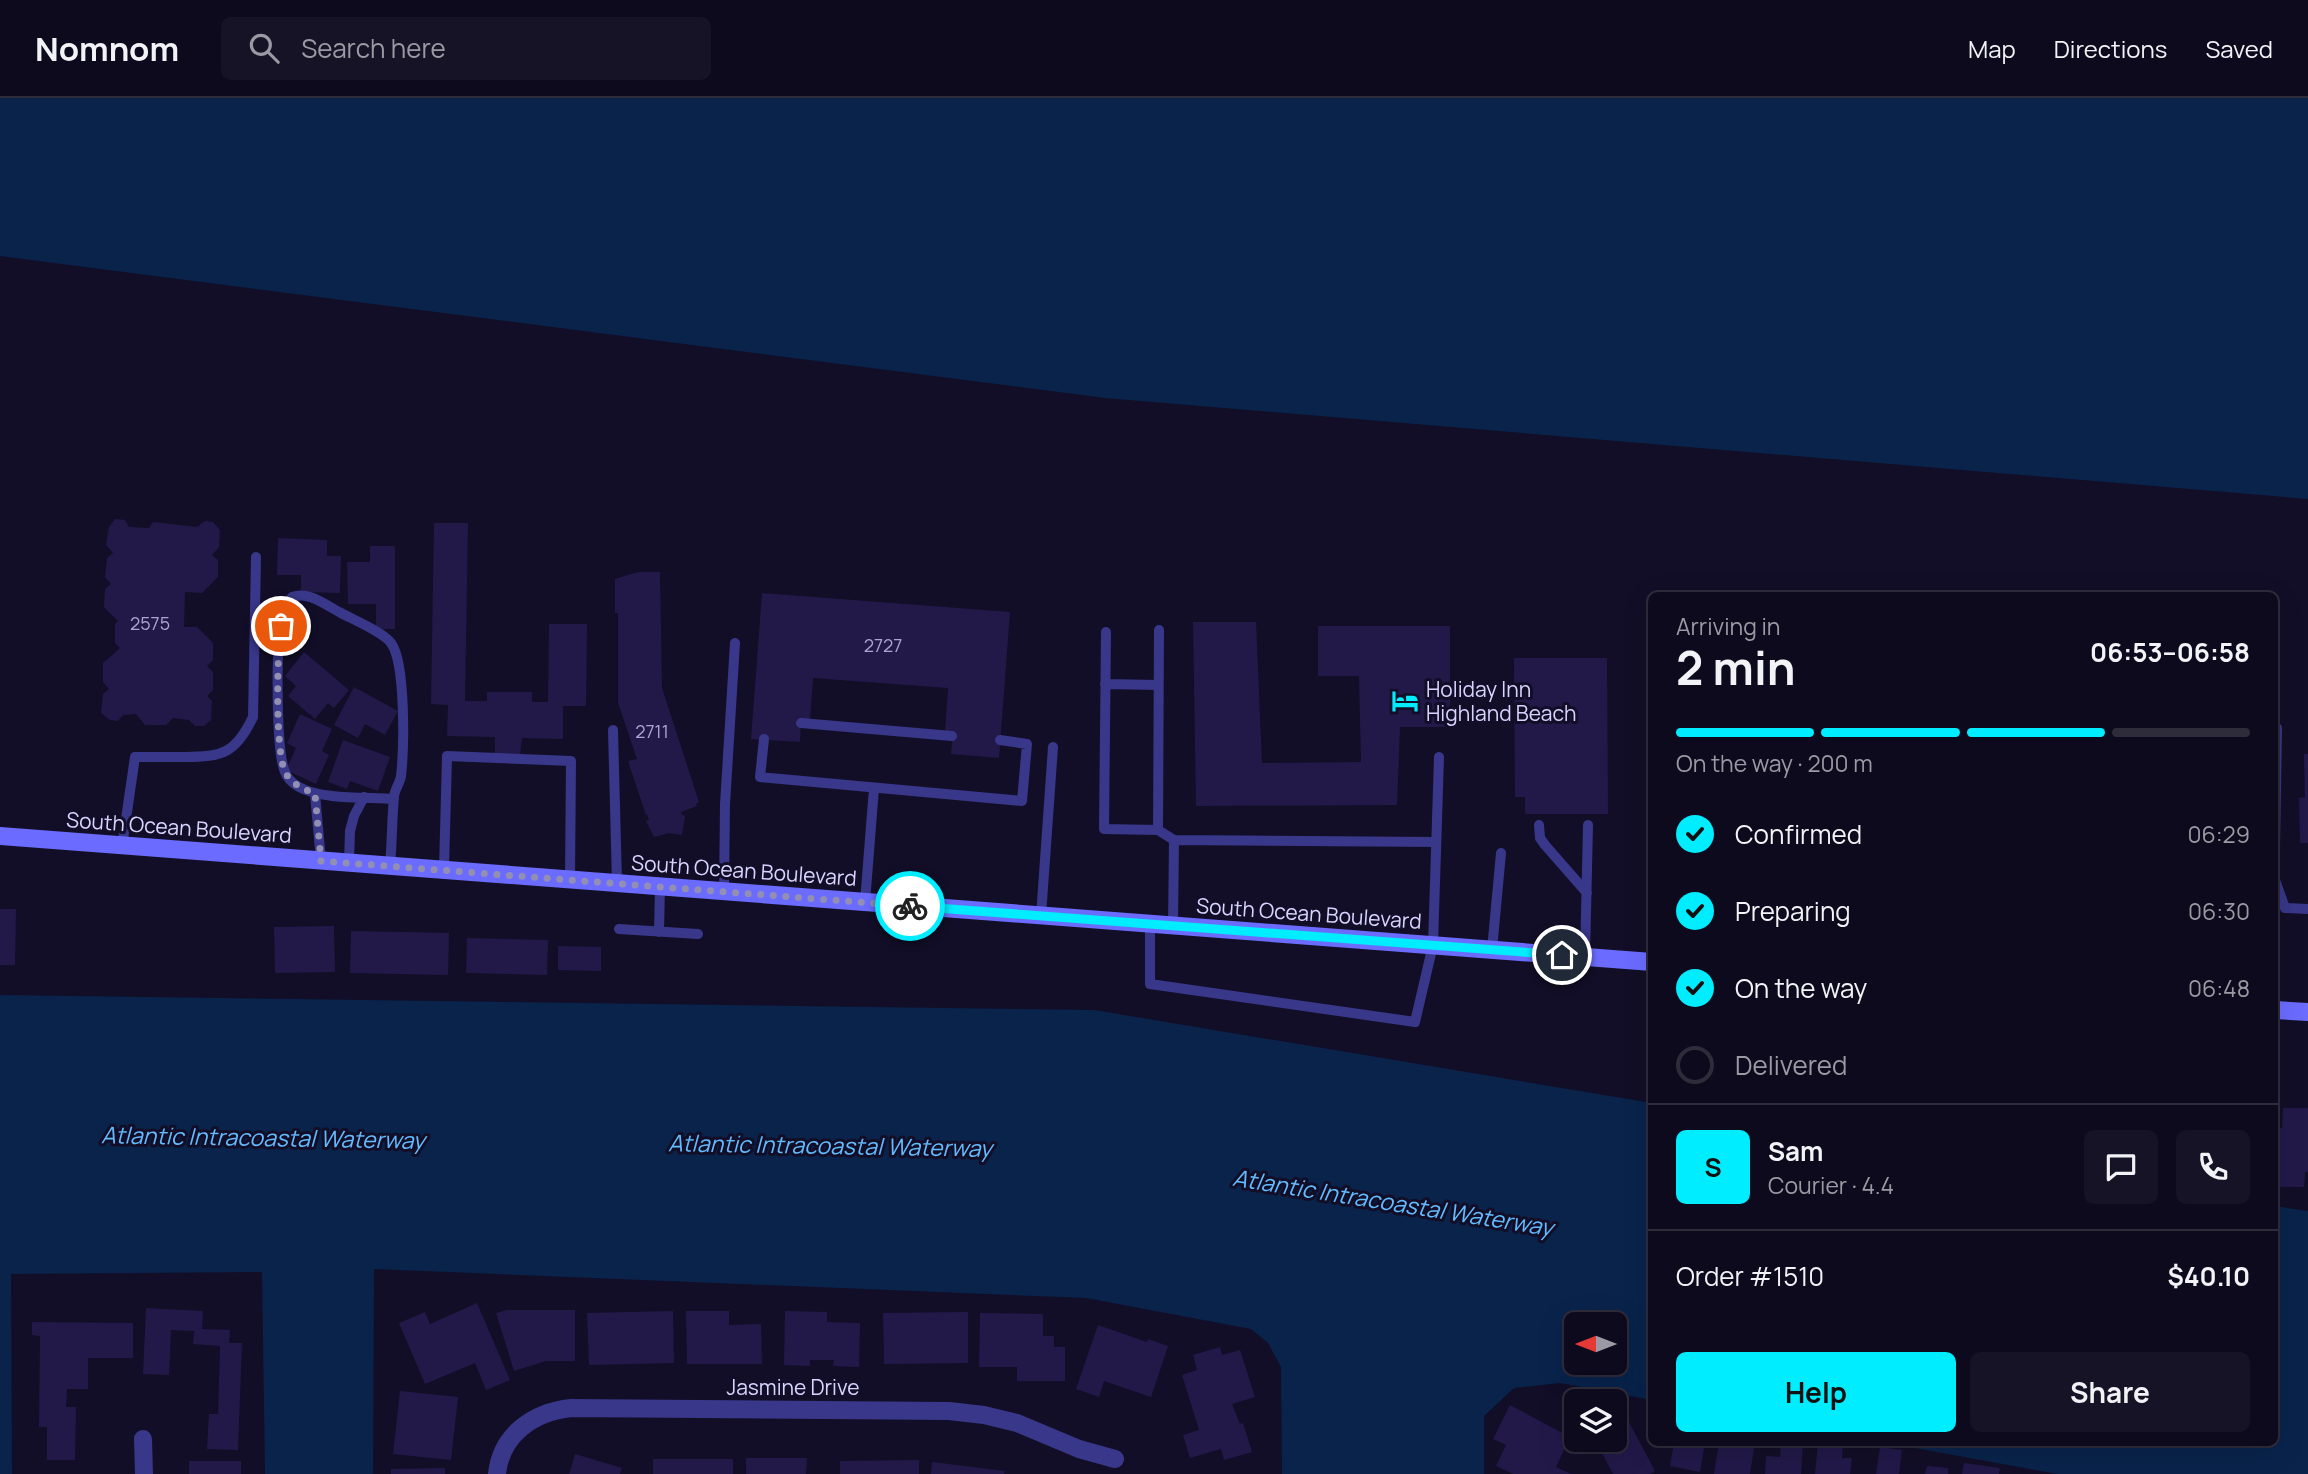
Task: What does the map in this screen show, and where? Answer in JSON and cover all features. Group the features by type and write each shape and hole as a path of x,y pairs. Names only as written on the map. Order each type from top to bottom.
{"main road":[{"name":"South Ocean Boulevard","path":"0,836 1648,962"},
{"path":"2278,1010 2308,1012"}],"street":[{"name":"Jasmine Drive","path":"497,1474 503,1450 524,1424 554,1410 571,1408 949,1411 984,1415 1017,1423 1115,1459"},
{"path":"144,1439 144,1474"}],"lane":[{"path":"122,846 135,757 214,757 231,748 244,734 253,717 256,557"},
{"path":"390,866 394,799 402,757 401,676 398,658 391,642 308,595 292,597 287,604 281,626 277,653 281,753 285,772 291,781 315,794 394,799"},
{"path":"1158,830 1159,630"},
{"path":"1106,632 1104,829 1158,830 1174,840 1436,842"},
{"path":"724,891 725,804 735,643"},
{"path":"1105,684 1158,685"},
{"path":"801,723 952,736"},
{"path":"614,730 617,883"},
{"path":"764,740 760,777 1022,801 1027,744 1000,740"},
{"path":"1041,916 1053,747"},
{"path":"444,870 447,756 571,761 570,880"},
{"path":"1150,924 1150,984 1415,1022 1433,946 1439,757"},
{"path":"865,902 874,788"},
{"path":"315,794 321,861"},
{"path":"349,863 350,831 364,797"},
{"path":"1539,825 1540,838 1545,845 1587,892"},
{"path":"1584,957 1588,825"},
{"path":"1173,926 1174,840"},
{"path":"1492,950 1501,853"},
{"path":"659,932 660,886"},
{"path":"2278,888 2285,908 2308,909"},
{"path":"619,929 698,934"}],"water":[{"path":"0,98 2308,98 2308,499 1105,398 0,256"},
{"name":"Atlantic Intracoastal Waterway","path":"0,995 1094,1010 1648,1102 1648,1399 1627,1395 1627,1389 1592,1389 1560,1383 1514,1388 1484,1416 1484,1474 1282,1474 1281,1367 1268,1343 1251,1329 1086,1298 374,1269 373,1474 265,1474 262,1272 11,1274 12,1474 0,1474"},
{"path":"2278,1206 2308,1211 2308,1474 2057,1474 1904,1446 2278,1446"}],"building":[{"path":"115,519 125,520 129,527 149,528 153,522 197,527 205,521 213,522 220,530 219,547 212,555 218,560 218,577 202,593 185,592 184,627 197,627 213,643 213,660 207,666 213,672 213,690 207,696 212,701 211,720 204,726 195,726 189,720 173,718 166,725 145,725 136,714 123,715 118,721 110,720 101,713 103,694 109,689 103,682 103,663 120,648 115,643 115,624 118,621 104,607 105,589 111,584 105,577 107,558 113,553 106,545 109,527"},
{"path":"434,523 468,523 465,701 487,701 487,692 532,692 532,702 548,702 549,624 587,624 586,706 563,706 563,739 522,738 520,756 495,755 495,737 447,736 448,705 431,704"},
{"path":"278,538 327,540 327,556 341,556 340,593 301,592 301,575 277,575"},
{"path":"370,546 395,546 395,629 376,629 376,604 348,604 347,562 370,562"},
{"path":"638,572 660,572 662,688 699,802 697,806 681,812 685,816 682,835 669,833 654,837 646,821 649,820 628,761 637,759 618,703 618,613 615,613 615,579"},
{"path":"762,593 1010,612 999,758 951,754 953,733 945,732 948,688 813,678 810,720 801,719 800,742 751,739"},
{"name":"Holiday Inn Highland Beach","path":"1193,622 1256,622 1262,763 1361,762 1359,676 1318,676 1318,626 1450,626 1450,727 1400,727 1397,805 1196,806"},
{"path":"304,652 349,690 334,708 328,703 315,719 288,696 296,686 285,676"},
{"path":"1514,658 1607,658 1608,814 1525,814 1525,797 1515,797"},
{"path":"354,687 398,711 385,735 365,724 358,738 334,725"},
{"path":"300,714 332,729 322,751 329,755 316,784 286,770 296,748 287,743"},
{"path":"343,740 390,757 378,791 350,781 347,789 328,782"},
{"path":"2304,754 2308,754 2308,843 2300,843 2299,798 2305,797"},
{"path":"0,909 16,909 15,965 0,965"},
{"path":"334,926 335,972 275,973 274,927"},
{"path":"351,931 449,933 448,975 350,973"},
{"path":"467,938 548,940 547,975 466,973"},
{"path":"558,946 601,947 601,971 558,970"},
{"path":"2283,1108 2308,1108 2308,1172 2305,1172 2304,1187 2278,1187 2278,1128 2282,1128"},
{"path":"477,1303 510,1380 486,1390 475,1363 425,1384 399,1323 425,1312 430,1324"},
{"path":"146,1308 203,1311 202,1329 230,1330 229,1343 242,1343 238,1450 207,1449 209,1414 218,1414 220,1346 193,1344 194,1331 171,1330 169,1375 143,1374"},
{"path":"507,1310 575,1310 575,1361 546,1361 514,1371 496,1313"},
{"path":"673,1311 674,1363 589,1365 587,1313"},
{"path":"686,1311 729,1311 729,1325 761,1324 762,1364 687,1364"},
{"path":"785,1311 827,1312 827,1322 860,1323 859,1367 833,1366 834,1360 810,1360 810,1366 784,1365"},
{"path":"968,1312 968,1363 884,1364 883,1313"},
{"path":"980,1313 1043,1314 1043,1336 1054,1336 1054,1347 1065,1347 1065,1381 1017,1381 1017,1367 979,1367"},
{"path":"32,1322 133,1323 133,1358 88,1358 88,1389 67,1389 66,1407 76,1407 75,1460 47,1460 47,1427 39,1427 40,1336 32,1335"},
{"path":"1098,1325 1147,1342 1148,1339 1168,1346 1151,1397 1104,1381 1099,1397 1076,1389"},
{"path":"1220,1347 1222,1355 1240,1350 1255,1397 1232,1404 1240,1424 1243,1423 1252,1452 1224,1460 1221,1449 1190,1458 1183,1435 1199,1430 1182,1375 1197,1370 1193,1355"},
{"path":"400,1391 458,1397 451,1460 393,1454"},
{"path":"1510,1405 1564,1434 1564,1450 1556,1467 1571,1474 1513,1474 1496,1466 1506,1445 1493,1439"},
{"path":"1627,1418 1655,1471 1650,1474 1613,1474 1601,1452 1627,1452"},
{"path":"1673,1446 1704,1446 1700,1472 1670,1466"},
{"path":"1718,1446 1754,1446 1750,1474 1714,1474"},
{"path":"1781,1446 1803,1446 1801,1474 1765,1474 1766,1456 1780,1457"},
{"path":"1818,1446 1843,1446 1842,1458 1852,1458 1850,1474 1815,1474"},
{"path":"1880,1447 1902,1450 1899,1474 1876,1474"},
{"path":"575,1454 622,1468 620,1474 569,1474"},
{"path":"746,1458 807,1458 806,1474 746,1474"},
{"path":"653,1459 733,1459 733,1474 653,1474"},
{"path":"919,1460 919,1474 840,1474 840,1461"},
{"path":"189,1461 241,1461 241,1474 189,1474"},
{"path":"932,1462 1005,1471 1004,1474 931,1474"},
{"path":"1964,1463 2000,1468 1999,1474 1962,1474"},
{"path":"1927,1466 1948,1468 1948,1474 1925,1474"},
{"path":"445,1468 445,1474 391,1474 391,1469"}],"way so far":[{"path":"281,626 277,653 281,753 285,772 291,781 315,794 321,861 910,906"}],"place":[{"name":"Holiday Inn Highland Beach","path":"1405,701"}],"route":[{"path":"910,906 1562,955"}]}
